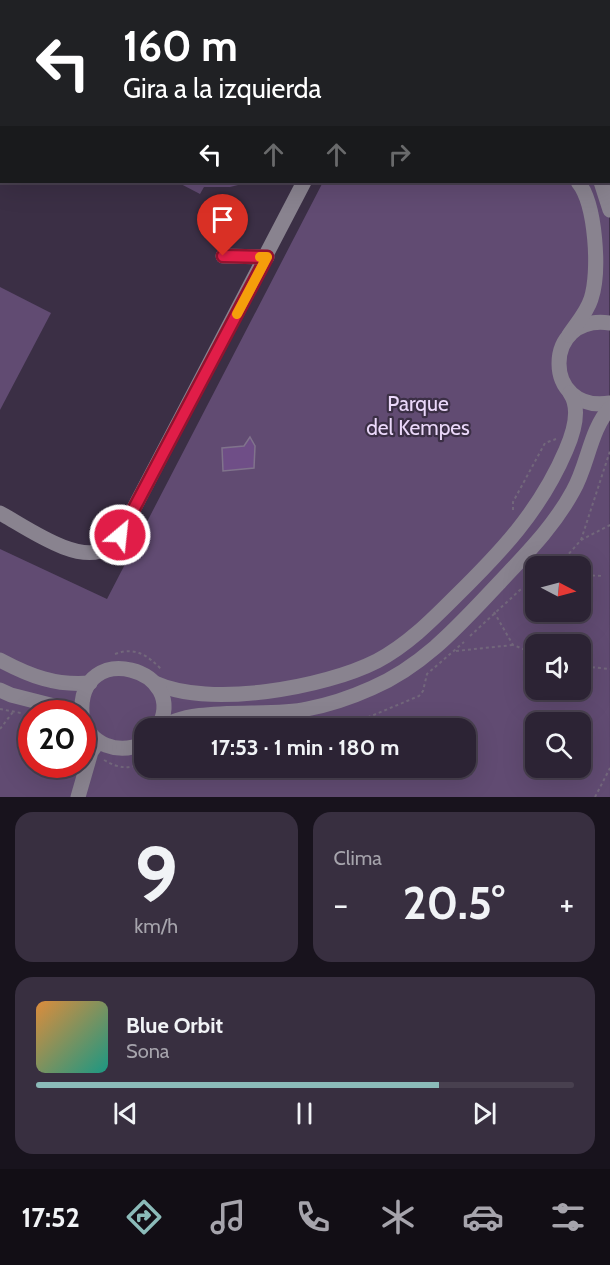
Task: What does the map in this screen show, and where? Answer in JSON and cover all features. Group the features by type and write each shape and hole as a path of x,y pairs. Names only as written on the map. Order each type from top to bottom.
{"street":[{"path":"0,513 69,550 88,554 106,549 120,535 267,257 304,183"},
{"path":"0,660 27,675 62,684 82,684 107,670 128,668 161,679 172,691 190,694 275,691 331,679 376,661 413,638 493,560 526,523 564,454 573,427 575,404 560,375 559,353 586,310 594,289 591,210 578,183"},
{"path":"601,183 610,210"},
{"path":"223,256 267,257"},
{"path":"569,335 588,324 610,323"},
{"path":"570,393 585,402 610,403"},
{"path":"189,718 306,710 370,689 394,677 441,645 550,529 574,489 598,425 610,408"},
{"path":"161,679 162,718"},
{"path":"82,684 82,700"},
{"path":"0,690 31,700"},
{"path":"96,738 99,742 122,749 134,746"},
{"path":"78,797 91,752 99,742"}],"path":[{"path":"513,511 513,502 545,443 559,438 560,434"},
{"path":"581,540 610,451"},
{"path":"567,556 581,540 610,525"},
{"path":"591,575 604,576"},
{"path":"494,612 513,645"},
{"path":"454,651 513,645 525,650"},
{"path":"106,659 124,650 141,652 161,679"},
{"path":"591,667 610,669"},
{"path":"0,710 18,713"},
{"path":"0,729 13,712"},
{"path":"595,797 610,768"}],"green space":[{"path":"179,183 246,183 230,187 204,187 200,194"},
{"name":"Parque del Kempes","path":"322,183 609,183 610,797 0,797 0,549 107,599"},
{"path":"0,287 51,313 0,410"}],"building":[{"path":"250,437 255,446 254,468 223,471 222,448 244,446"}],"slow traffic":[{"path":"237,314 267,257 260,257"}],"route":[{"path":"120,535 267,257 223,256"}]}
